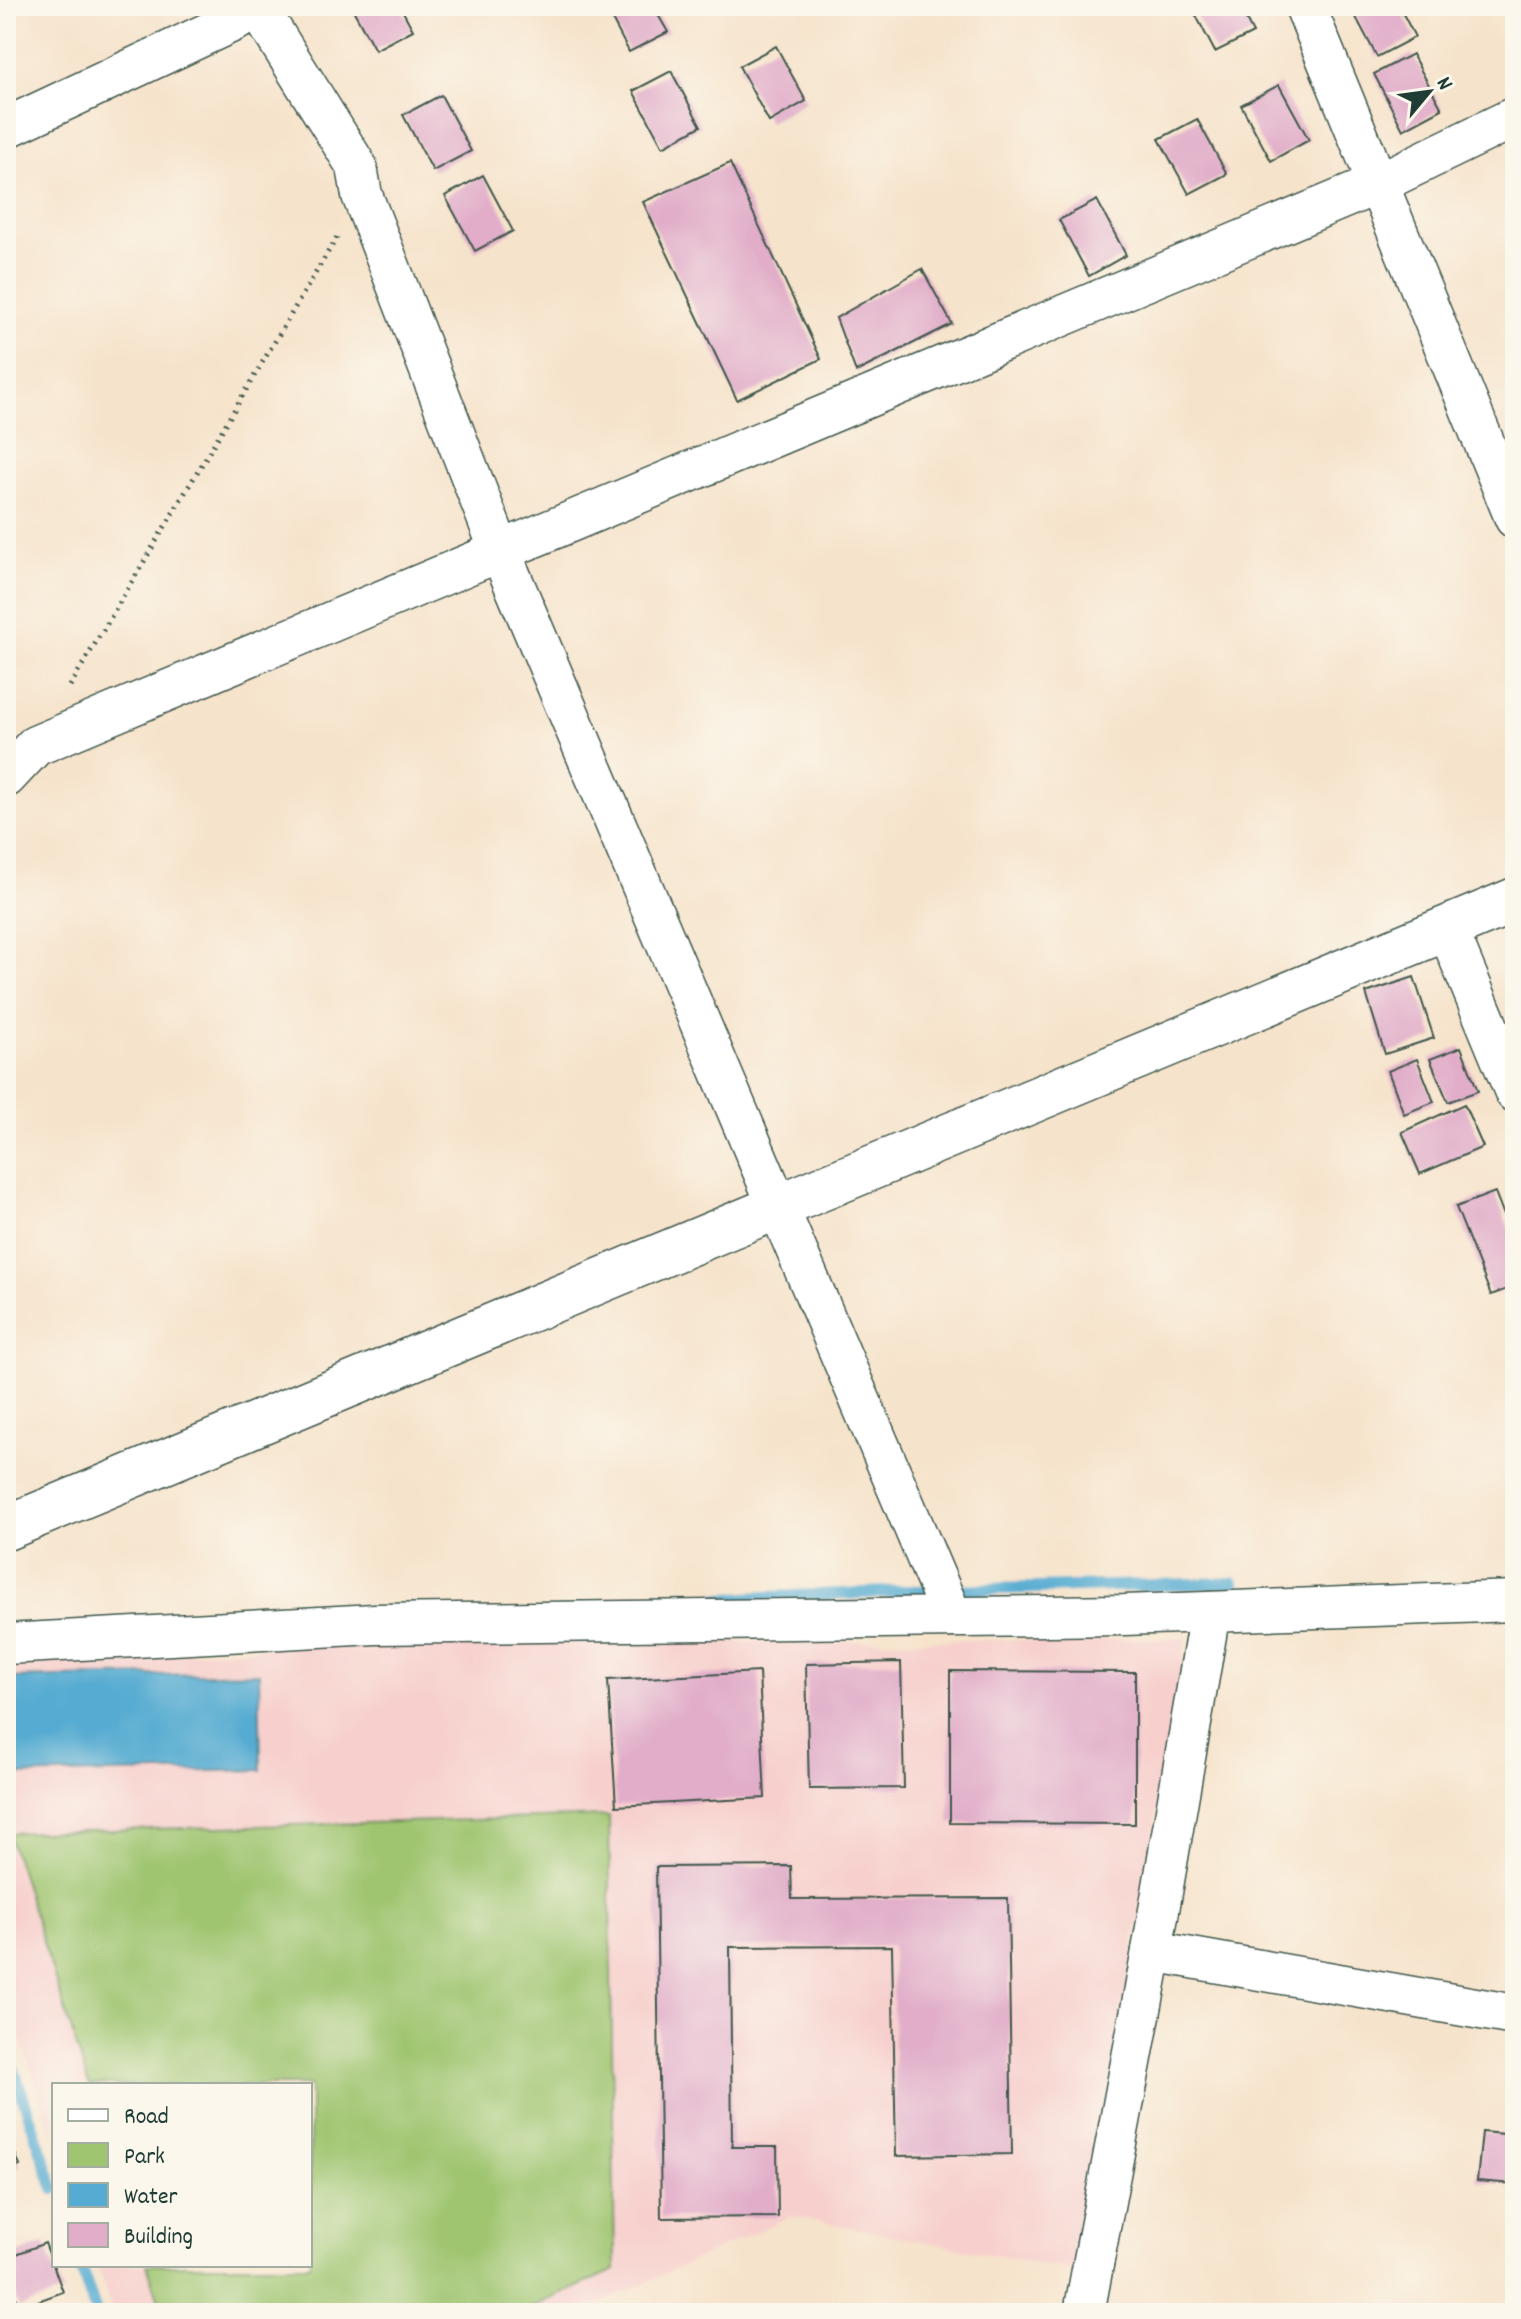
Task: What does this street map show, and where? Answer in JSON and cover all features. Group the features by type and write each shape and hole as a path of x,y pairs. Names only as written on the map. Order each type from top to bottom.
{"street":[{"path":"1305,6 1515,518"},
{"path":"6,128 260,7 357,167 362,195 500,551 952,1617"},
{"path":"6,777 35,746 1377,184 1515,117"},
{"path":"6,1528 779,1209 1515,900"},
{"path":"1447,928 1515,1092"},
{"path":"6,1644 375,1624 1210,1612 1515,1601"},
{"path":"1084,2313 1152,1951 1210,1612"},
{"path":"1152,1951 1515,2015"}],"path":[{"path":"67,692 362,195"}],"shaded area":[{"path":"1186,1639 1078,2271 791,2216 579,2313 113,2313 98,2267 312,2267 312,2083 52,2083 52,2133 6,1998 6,1663 343,1644"}],"green space":[{"path":"609,1816 615,2270 519,2313 163,2313 148,2267 312,2267 312,2083 88,2083 8,1833"}],"water":[{"path":"259,1673 261,1770 6,1775 6,1678"}],"building":[{"path":"351,6 400,6 413,30 375,50"},
{"path":"605,6 653,6 668,32 629,52"},
{"path":"1191,6 1239,6 1253,33 1215,52"},
{"path":"1350,6 1399,6 1415,37 1377,57"},
{"path":"776,46 806,101 769,122 739,66"},
{"path":"1412,54 1442,109 1403,130 1374,74"},
{"path":"671,71 701,126 663,147 633,91"},
{"path":"1279,85 1309,140 1271,161 1241,105"},
{"path":"441,95 471,151 433,171 403,115"},
{"path":"1197,119 1227,174 1189,194 1159,139"},
{"path":"730,163 821,359 737,400 643,202"},
{"path":"483,175 513,231 475,251 445,196"},
{"path":"1097,200 1126,255 1089,276 1059,220"},
{"path":"922,269 952,324 856,372 836,318"},
{"path":"1414,977 1434,1038 1385,1054 1366,993"},
{"path":"1461,1047 1478,1091 1448,1102 1430,1059"},
{"path":"1417,1059 1434,1102 1404,1114 1388,1071"},
{"path":"1464,1104 1483,1147 1420,1174 1402,1132"},
{"path":"1495,1192 1510,1231 1515,1229 1515,1286 1491,1295 1456,1207"},
{"path":"901,1662 904,1788 809,1789 806,1664"},
{"path":"950,1671 1135,1672 1135,1824 950,1823"},
{"path":"759,1672 765,1798 616,1806 608,1680"},
{"path":"791,1866 792,1899 1008,1898 1012,2154 896,2156 892,1946 730,1947 732,2147 777,2147 778,2217 661,2218 656,1867"},
{"path":"1515,2047 1515,2109 1506,2108"},
{"path":"6,2129 20,2166 6,2171"},
{"path":"1482,2132 1515,2135 1515,2184 1477,2181"},
{"path":"45,2243 63,2292 19,2308 6,2274 6,2258"}],"waterway":[{"path":"677,1601 911,1591 1234,1583 1229,1607"},
{"path":"6,2047 52,2183"},
{"path":"81,2267 96,2313"}]}
